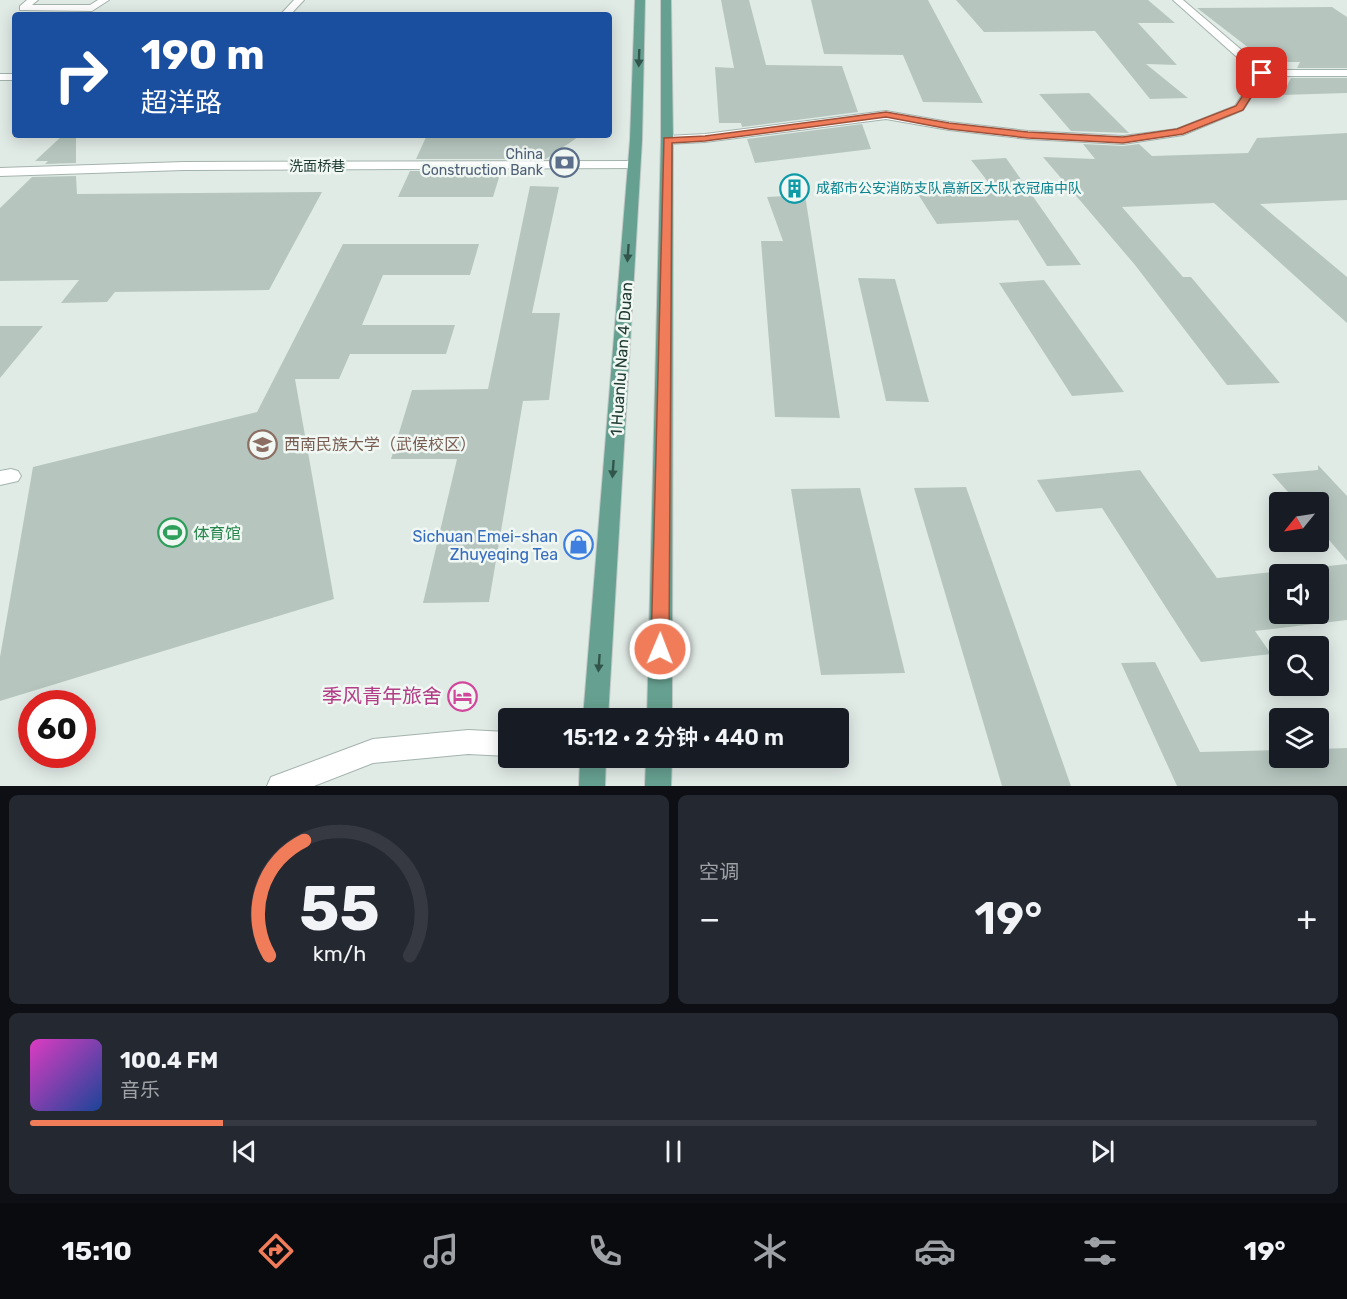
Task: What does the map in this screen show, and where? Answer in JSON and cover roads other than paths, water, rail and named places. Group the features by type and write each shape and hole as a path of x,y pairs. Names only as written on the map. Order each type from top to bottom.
{"main road":[{"name":"1 Huanlu Nan 4 Duan","path":"597,708 634,165 640,0"},
{"path":"659,708 667,140 666,0"},
{"path":"592,786 593,768"},
{"path":"658,786 659,768"}],"street":[{"path":"33,0 23,8 92,8 104,0"},
{"path":"288,12 299,0"},
{"path":"1178,0 1262,73 1347,73"},
{"path":"667,140 705,138 886,115 949,126 1028,135 1123,140 1179,132 1239,108 1262,73"},
{"name":"洗面桥巷","path":"0,172 184,166 634,165"},
{"path":"280,786 373,751 468,742 498,744"}],"place":[{"name":"China Construction Bank","path":"564,162"},
{"name":"成都市公安消防支队高新区大队衣冠庙中队","path":"795,188"},
{"name":"西南民族大学（武侯校区）","path":"263,444"},
{"name":"体育馆","path":"172,533"},
{"name":"Sichuan Emei-shan Zhuyeqing Tea","path":"579,545"},
{"name":"季风青年旅舍","path":"463,696"}]}
